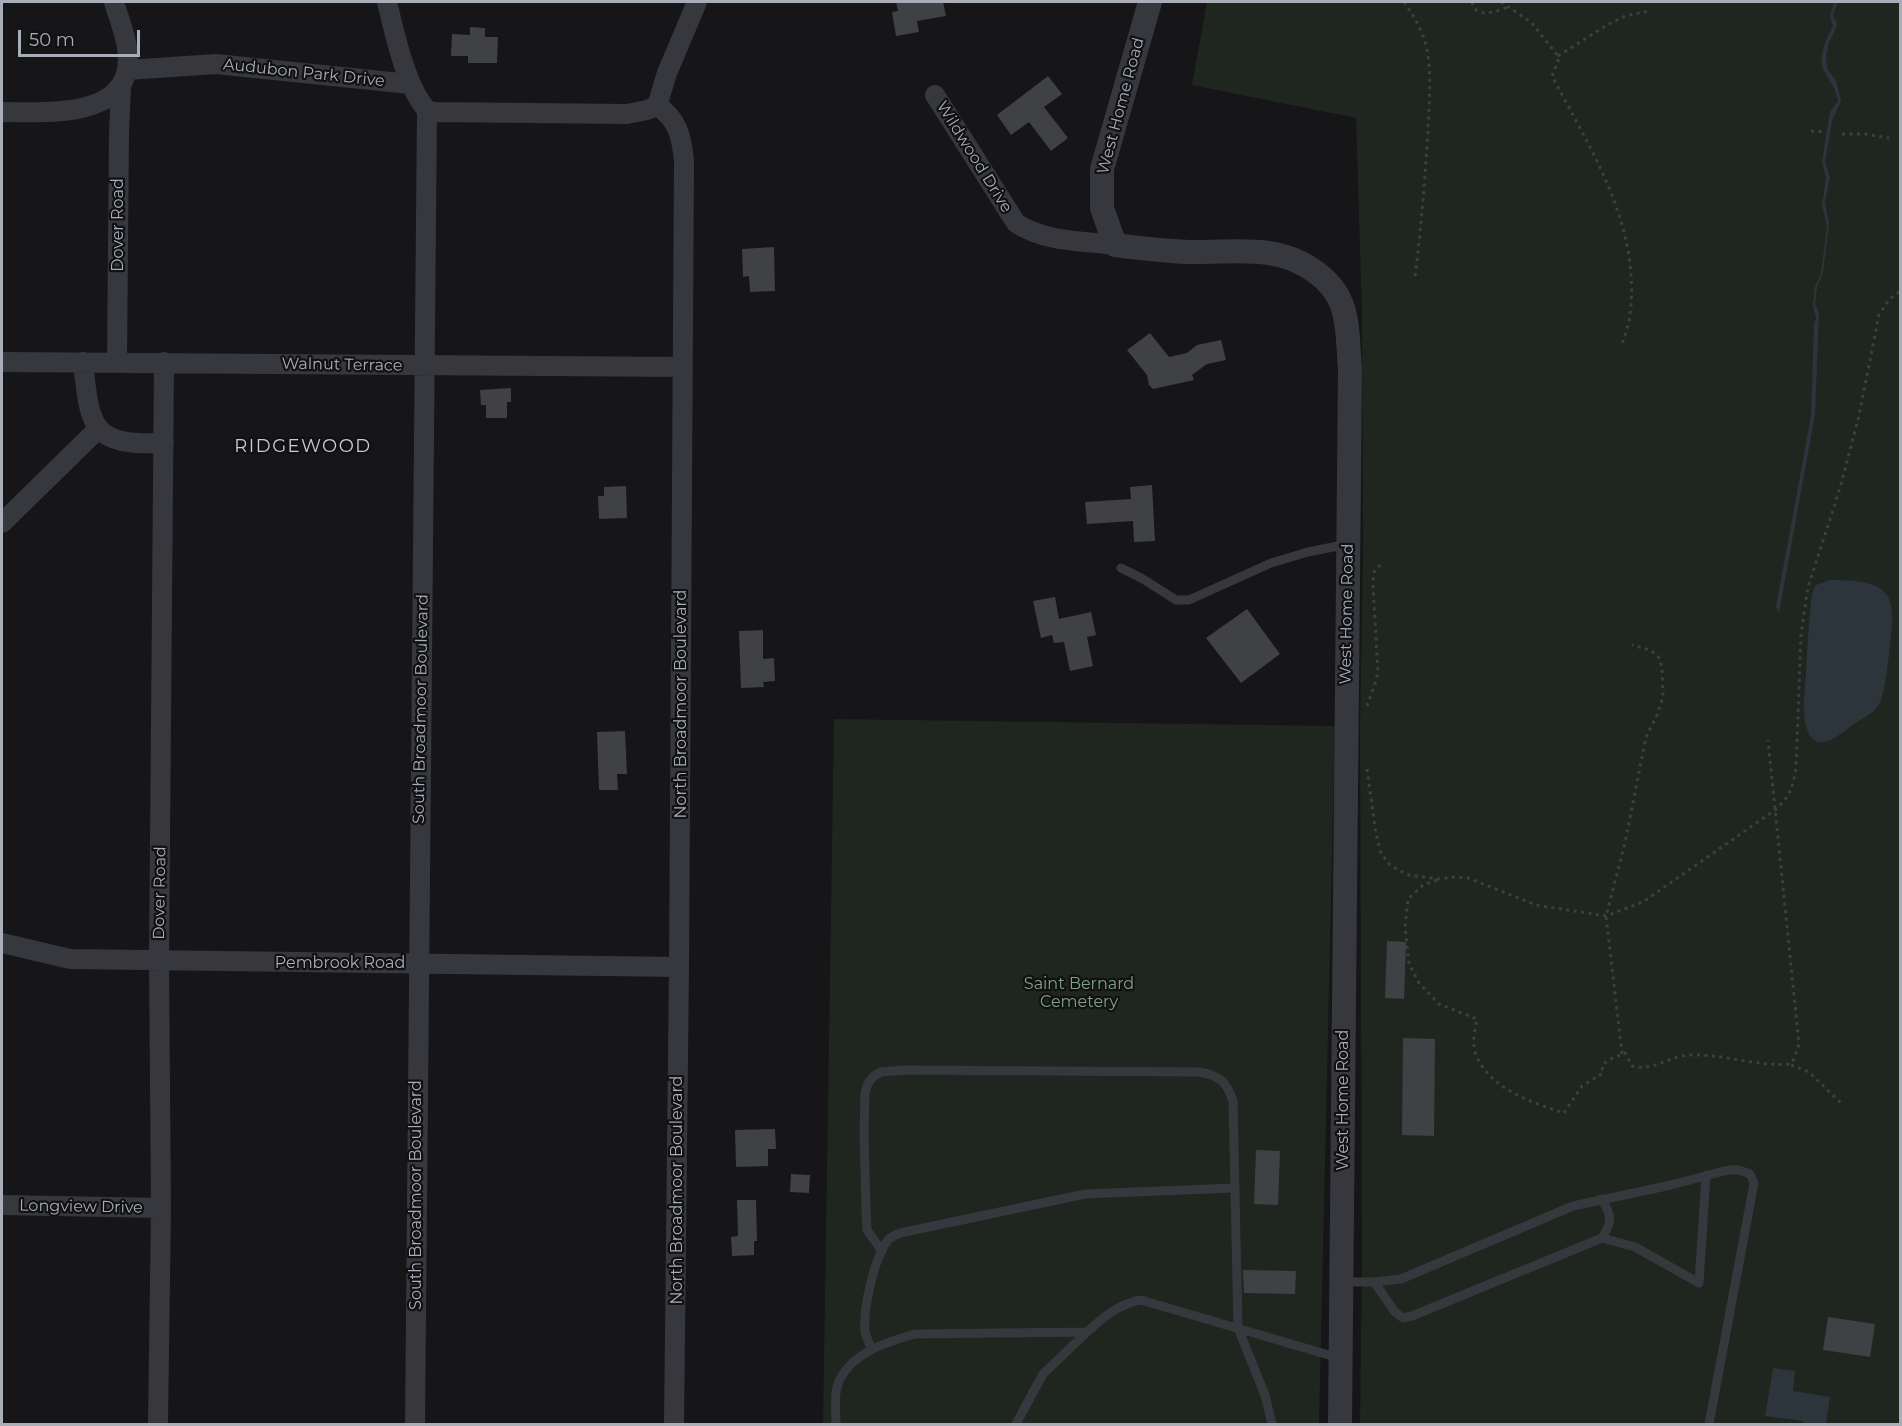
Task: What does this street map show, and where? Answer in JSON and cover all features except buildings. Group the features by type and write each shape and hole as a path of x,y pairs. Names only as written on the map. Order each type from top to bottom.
{"street":[{"name":"Dover Road","path":"114,2 126,39 119,133 117,362"},
{"path":"387,2 410,84 427,110 434,112 627,114 657,106 667,73 697,2"},
{"name":"West Home Road","path":"1150,2 1102,169 1102,208 1115,244 1189,252 1269,252 1287,256 1308,266 1324,278 1335,291 1342,305 1346,322 1350,369 1340,1425"},
{"name":"Audubon Park Drive","path":"2,112 58,112 80,108 110,96 124,79 216,64 410,84"},
{"name":"Wildwood Drive","path":"936,95 1016,223 1029,232 1050,237 1115,244"},
{"name":"North Broadmoor Boulevard","path":"657,106 666,111 673,120 682,144 680,967 674,1425"},
{"name":"South Broadmoor Boulevard","path":"415,1425 427,110"},
{"name":"Walnut Terrace","path":"2,362 683,367"},
{"path":"83,362 90,413 97,430 112,440 139,444 164,443"},
{"name":"Dover Road","path":"158,1425 164,362"},
{"path":"2,523 97,430"},
{"name":"Pembrook Road","path":"2,943 70,959 680,967"},
{"name":"Longview Drive","path":"2,1205 161,1208"}],"lane":[{"path":"1120,568 1143,579 1176,600 1183,601 1271,563 1347,544"},
{"path":"882,1251 867,1230 864,1136 868,1083 881,1072 1199,1072 1211,1074 1222,1080 1229,1089 1233,1101 1238,1328 1265,1395 1272,1425"},
{"path":"1342,1282 1374,1282 1401,1278 1573,1206 1728,1170 1750,1173 1754,1183 1709,1425"},
{"path":"1602,1238 1635,1247 1699,1283 1706,1175"},
{"path":"871,1348 866,1333 865,1316 868,1295 882,1251 889,1238 900,1233 1085,1194 1234,1188"},
{"path":"1374,1282 1395,1312 1403,1318 1412,1316 1602,1238 1610,1226 1610,1217 1601,1199"},
{"path":"1016,1425 1044,1374 1110,1311 1126,1303 1141,1300 1341,1359"},
{"path":"836,1425 837,1387 848,1368 871,1348 890,1340 915,1334 1087,1332"}],"path":[{"path":"1404,2 1415,18 1424,40 1428,66 1429,105 1425,186 1415,278"},
{"path":"1472,2 1476,11 1482,13 1508,7"},
{"path":"1501,2 1531,22 1558,56 1552,76 1612,193 1624,226 1629,251 1632,294 1630,317 1622,345"},
{"path":"1558,56 1625,16 1649,11"},
{"path":"1811,131 1825,132"},
{"path":"1842,134 1865,134 1888,138"},
{"path":"1622,1054 1608,1060 1602,1066 1603,1073 1582,1086 1564,1113 1534,1103 1506,1089 1488,1072 1475,1052 1473,1036 1477,1020 1439,1004 1419,983 1409,964 1405,927 1408,899 1423,885 1439,879 1468,878 1536,905 1606,916 1643,902 1786,801 1794,786 1796,768 1801,634 1808,587 1840,488 1858,420 1879,315 1886,304 1900,292"},
{"path":"1365,715 1378,672 1373,586 1374,572 1380,564"},
{"path":"1622,1054 1606,916 1625,843 1646,737 1663,697 1662,667 1658,656 1650,650 1632,645"},
{"path":"1768,740 1799,1044 1790,1064"},
{"path":"1366,760 1380,853 1389,864 1409,875 1439,879"},
{"path":"1622,1054 1624,1053 1632,1066 1638,1067 1662,1064 1681,1056 1691,1055 1743,1059 1762,1064 1790,1064 1809,1072 1843,1106"}],"green space":[{"path":"1207,2 1900,2 1900,1424 1360,1424 1362,1260 1360,728 1363,551 1362,313 1356,118 1192,85"},
{"name":"Saint Bernard Cemetery","path":"834,719 1335,726 1319,1424 823,1424"}],"shaded area":[{"path":"1834,2 1838,2 1833,15 1837,24 1829,42 1826,57 1827,68 1836,81 1841,101 1832,121 1825,163 1830,177 1825,202 1829,224 1823,272 1817,288 1815,304 1819,313 1815,414 1779,613 1776,607 1811,416 1816,318 1813,306 1815,287 1821,273 1827,226 1822,206 1826,178 1822,162 1830,112 1838,101 1822,66 1824,48 1833,26 1830,16"},
{"path":"1830,580 1868,583 1880,588 1887,595 1891,605 1892,618 1883,694 1879,704 1871,713 1843,733 1823,742 1811,737 1807,729 1804,702 1812,593 1816,585"},
{"path":"1773,1368 1795,1371 1793,1391 1830,1397 1826,1424 1803,1424 1803,1421 1765,1416"}],"district":[{"name":"RIDGEWOOD","path":"303,447"}]}
